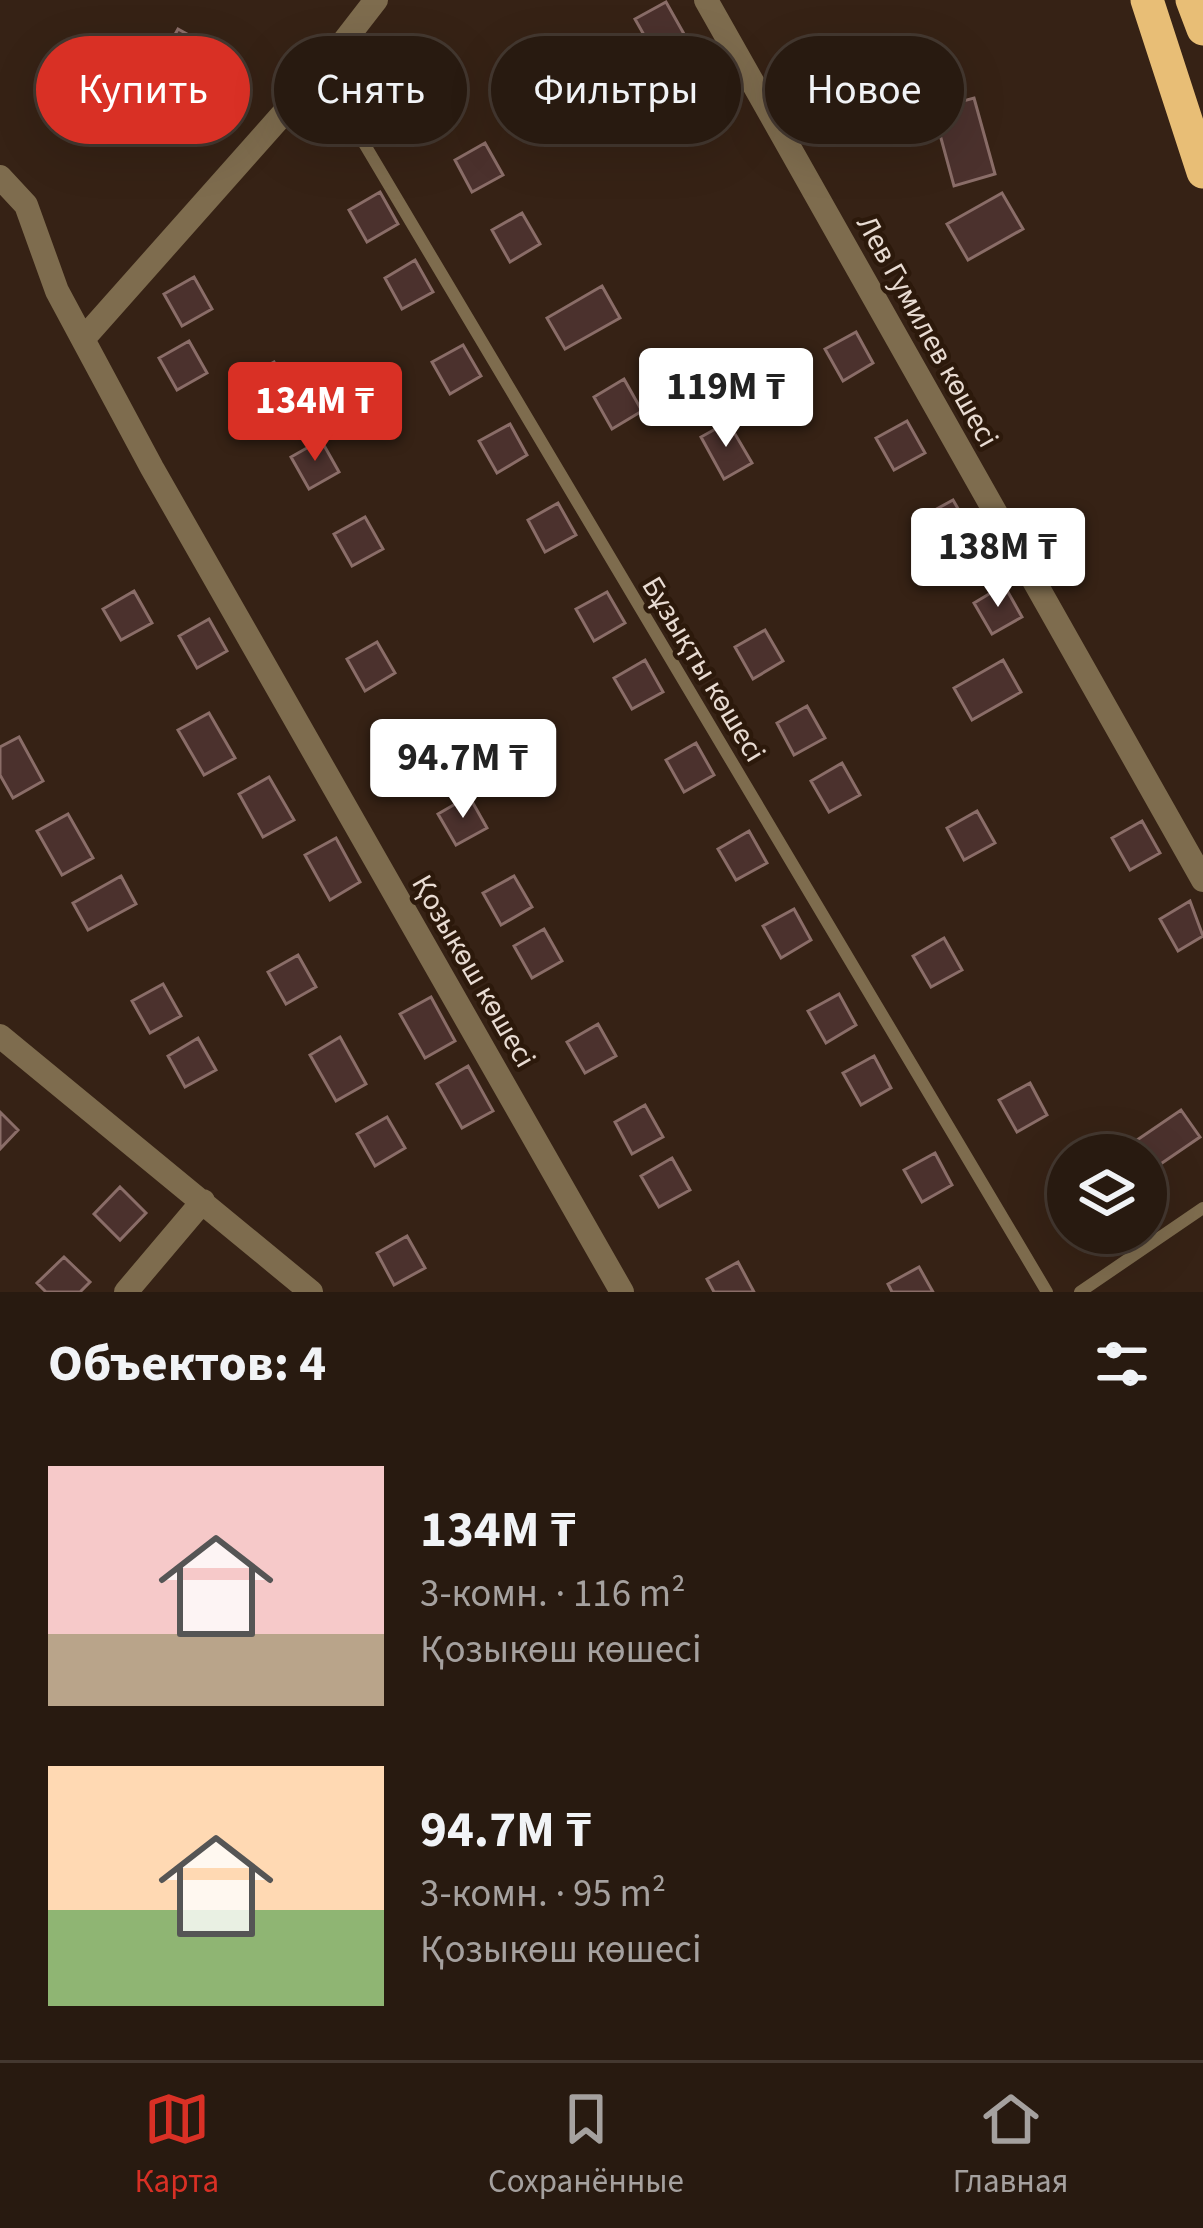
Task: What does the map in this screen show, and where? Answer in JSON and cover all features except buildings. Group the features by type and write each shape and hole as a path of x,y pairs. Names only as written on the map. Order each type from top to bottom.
{"highway":[{"path":"1147,0 1203,172"},
{"path":"1192,0 1203,29"}],"street":[{"path":"348,36 376,0"},
{"name":"Лев Гумилев көшесі","path":"706,0 1203,880"},
{"path":"84,338 274,123"},
{"name":"Қозыкөш көшесі","path":"0,177 26,205 57,290 152,468 622,1292"},
{"path":"0,1036 310,1292"},
{"path":"126,1292 203,1201"}],"lane":[{"name":"Бұзықты көшесі","path":"363,144 1047,1292"},
{"path":"1080,1292 1203,1208"}]}
